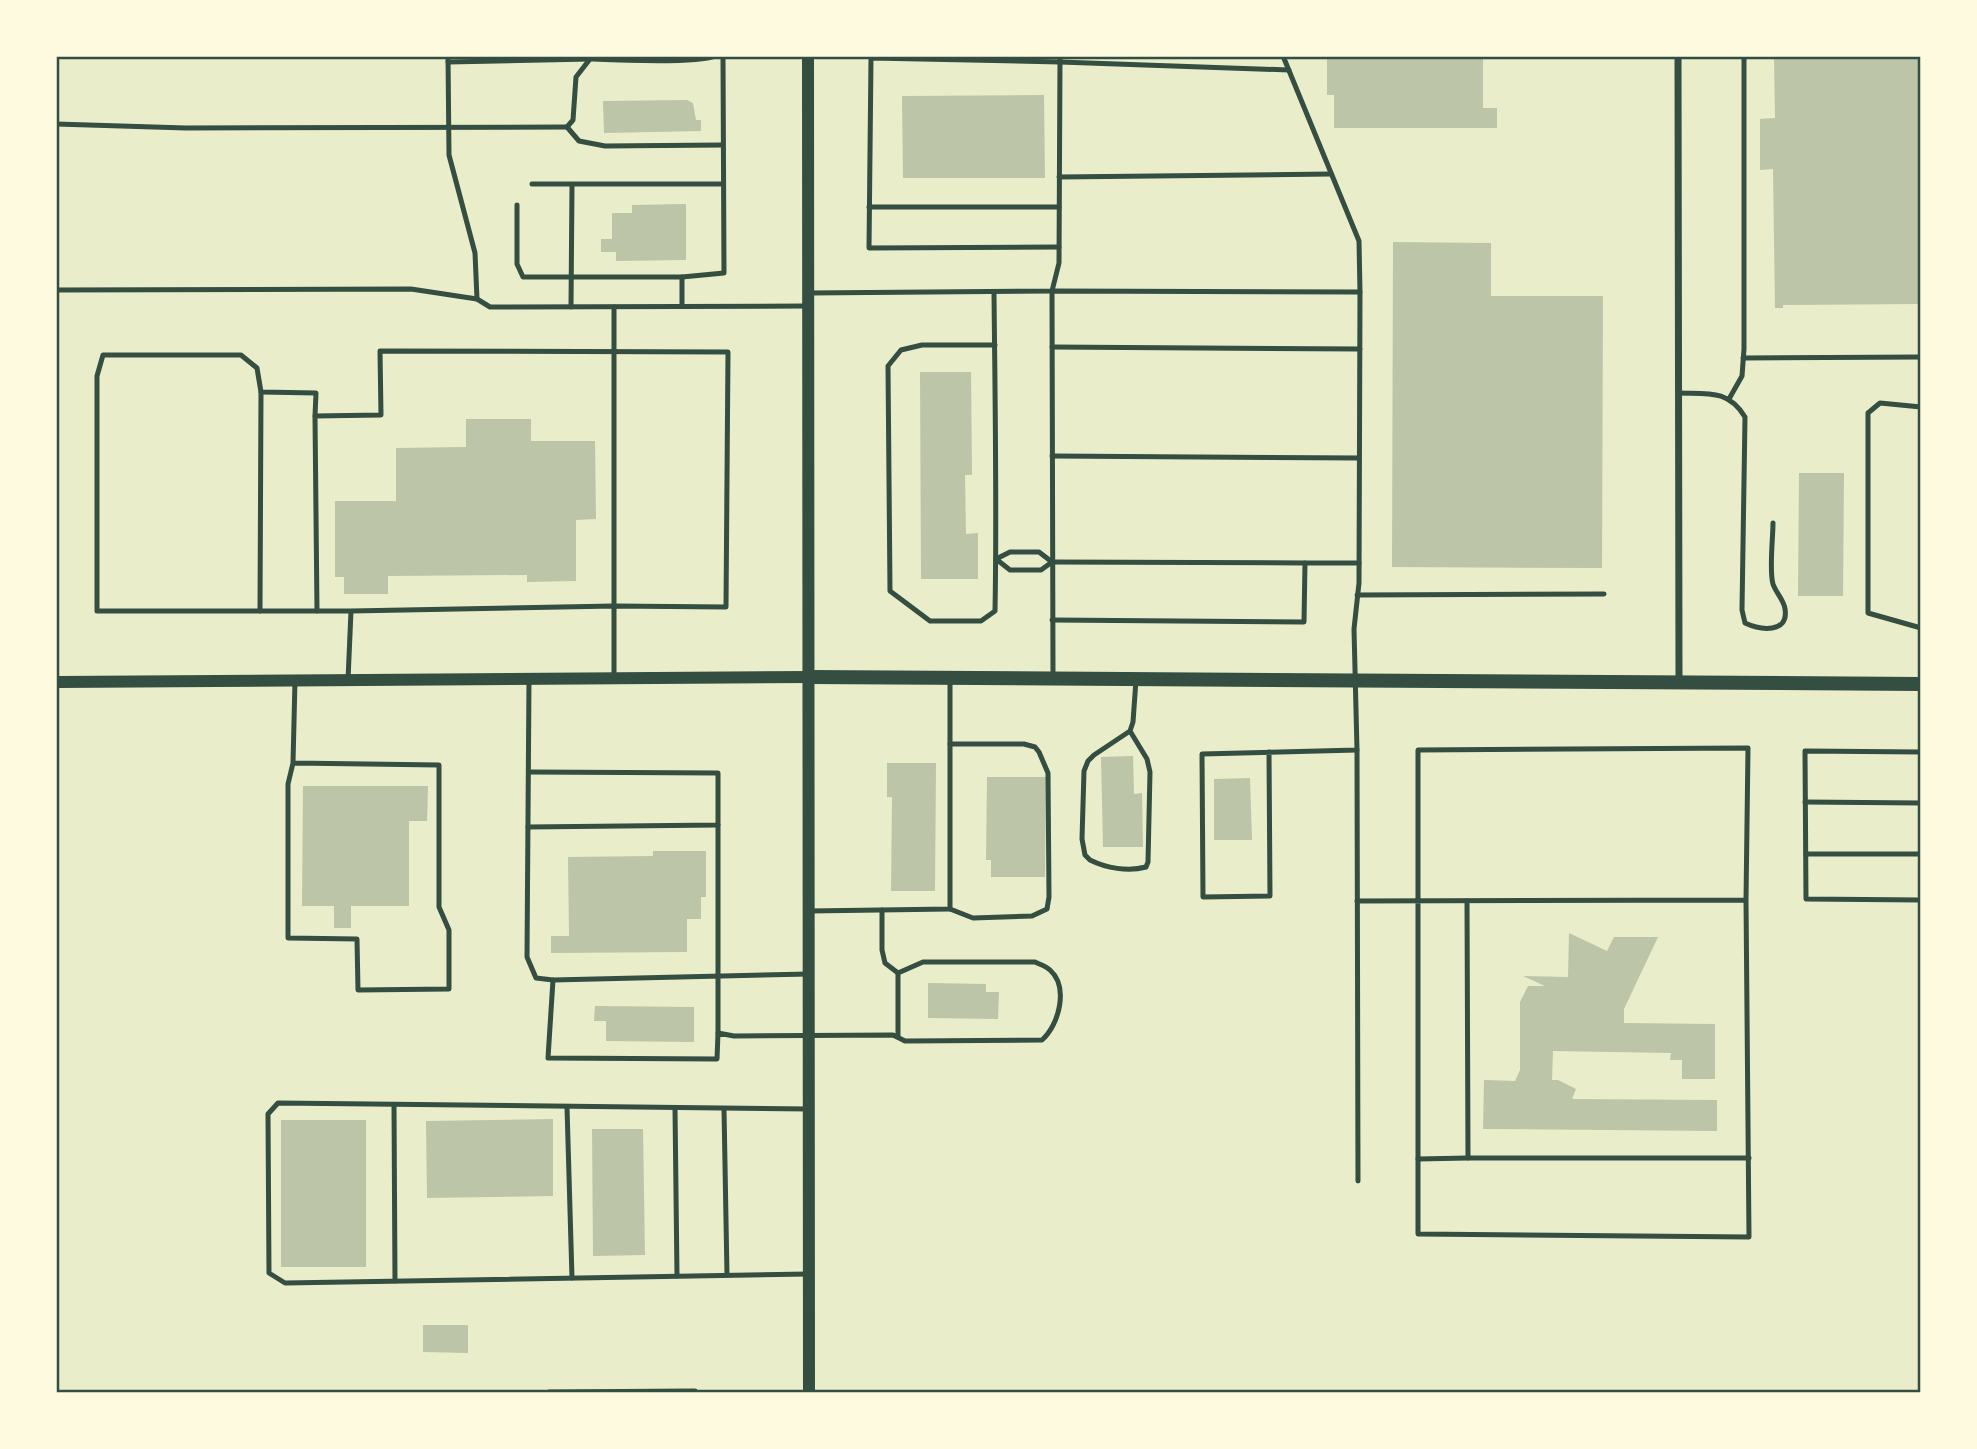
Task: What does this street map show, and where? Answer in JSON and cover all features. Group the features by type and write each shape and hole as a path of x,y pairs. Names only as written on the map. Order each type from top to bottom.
{"main road":[{"path":"809,677 1921,684"}],"street":[{"path":"808,56 809,1393"},
{"path":"1678,56 1679,683"},
{"path":"56,681 809,677"}],"lane":[{"path":"477,299 475,253 449,155 448,59 684,59 715,56"},
{"path":"517,205 517,264 523,277 682,277 724,273 723,56"},
{"path":"1283,56 1359,241 1359,563 1354,629 1357,750 1358,1181"},
{"path":"1729,399 1742,376 1743,358 1744,56"},
{"path":"1059,247 869,248 871,58 1060,59 1289,70"},
{"path":"56,124 199,128 567,127 573,120 576,76 590,59"},
{"path":"1053,679 1052,291 1059,263 1060,59"},
{"path":"567,127 579,141 605,146 722,145"},
{"path":"1059,177 1331,174"},
{"path":"532,184 723,184"},
{"path":"571,306 572,185"},
{"path":"869,207 1059,207"},
{"path":"682,277 682,306"},
{"path":"56,290 411,289 477,299 490,307 682,306 1052,291 1360,292"},
{"path":"994,292 995,345 996,559 995,611 981,621 930,621 890,591 888,366 901,350 922,345 995,345"},
{"path":"614,306 614,678"},
{"path":"1052,347 1360,349"},
{"path":"260,611 261,392 257,368 241,355 103,355 97,376 97,611 260,611 317,611 351,611 614,606 726,607 728,352 380,351 381,415 315,416"},
{"path":"1743,358 1921,357"},
{"path":"261,392 316,393 317,611"},
{"path":"1678,393 1721,394 1738,405 1745,417 1742,610 1745,623 1767,630 1780,626 1785,618 1785,606 1773,583 1773,523"},
{"path":"1921,407 1880,403 1868,413 1868,613 1921,628"},
{"path":"1052,456 1359,458"},
{"path":"996,559 1010,552 1039,552 1052,562"},
{"path":"996,559 1010,570 1041,570 1052,562 1359,563"},
{"path":"1052,620 1304,622 1305,563"},
{"path":"1357,595 1604,594"},
{"path":"348,680 351,611"},
{"path":"1921,637 1921,684"},
{"path":"950,678 950,909"},
{"path":"530,679 527,957 536,978 553,980 809,974"},
{"path":"293,763 439,765 439,906 449,930 449,989 358,990 357,939 288,938 288,784 293,763 295,680"},
{"path":"1130,731 1147,759 1150,772 1148,862 1146,867 1133,870 1090,860 1085,855 1082,839 1084,771 1088,761 1130,731 1136,680"},
{"path":"809,911 950,909 970,917 1032,916 1047,909 1048,779 1039,752 1035,747 1024,744 950,744"},
{"path":"1748,748 1746,900 1749,1237 1418,1234 1418,901 1418,750 1748,748"},
{"path":"1269,752 1270,896 1203,897 1202,754 1269,752 1357,750"},
{"path":"1921,752 1805,751 1806,899 1921,900"},
{"path":"529,772 718,773 717,1059 548,1058 553,980"},
{"path":"1805,802 1921,803"},
{"path":"528,827 718,825"},
{"path":"1806,854 1921,854"},
{"path":"1357,901 1746,900"},
{"path":"1467,901 1468,1158"},
{"path":"882,910 882,950 885,963 898,973"},
{"path":"718,1033 734,1036 898,1037 905,1041 1042,1040 1057,1022 1058,980 1049,969 1035,962 923,962 898,973"},
{"path":"898,973 898,1037"},
{"path":"809,1110 278,1103 268,1114 269,1273 285,1283 809,1274"},
{"path":"394,1105 395,1281"},
{"path":"567,1107 572,1278"},
{"path":"675,1108 677,1276"},
{"path":"724,1109 727,1275"},
{"path":"1418,1159 1749,1158"},
{"path":"549,1392 695,1393"}],"building":[{"path":"1327,56 1483,56 1483,108 1497,108 1497,128 1334,128 1334,95 1327,95"},
{"path":"1774,56 1921,56 1921,304 1783,305 1783,308 1775,308 1773,169 1760,170 1760,119 1775,118"},
{"path":"1044,95 1045,178 903,178 902,96"},
{"path":"687,100 693,103 696,120 701,120 701,131 604,133 603,101"},
{"path":"686,204 686,260 616,261 616,252 601,252 601,239 612,239 612,213 632,213 632,205"},
{"path":"1393,242 1491,243 1491,296 1603,296 1602,568 1392,567"},
{"path":"920,372 971,372 972,475 965,475 966,534 978,533 978,579 921,579"},
{"path":"466,419 531,419 531,441 595,441 596,519 576,520 576,581 527,582 527,575 388,576 388,594 344,594 344,577 335,577 335,501 396,501 396,448 466,447"},
{"path":"1799,473 1844,473 1843,596 1798,596"},
{"path":"1133,756 1134,794 1142,793 1143,847 1103,847 1101,757"},
{"path":"887,763 936,763 935,891 891,891 892,797 887,797"},
{"path":"987,777 1046,777 1045,877 991,877 991,860 986,860"},
{"path":"1250,778 1252,840 1214,840 1214,779"},
{"path":"303,786 428,786 427,821 409,821 409,906 351,906 351,928 334,928 334,906 302,906"},
{"path":"653,851 706,851 706,897 701,897 701,919 687,919 687,952 551,953 551,936 569,936 568,857 653,856"},
{"path":"1569,933 1607,951 1614,937 1658,937 1624,1009 1624,1023 1715,1024 1715,1079 1682,1079 1682,1060 1670,1060 1671,1053 1553,1051 1552,1080 1558,1080 1576,1089 1572,1099 1717,1100 1717,1131 1483,1129 1484,1080 1515,1081 1520,1070 1520,1002 1528,986 1545,986 1523,976 1568,977"},
{"path":"928,983 986,984 986,992 999,992 998,1019 928,1018"},
{"path":"595,1006 694,1007 694,1042 606,1041 606,1021 594,1021"},
{"path":"553,1119 553,1196 427,1198 426,1121"},
{"path":"281,1120 366,1120 366,1267 281,1267"},
{"path":"592,1129 643,1129 645,1255 593,1256"},
{"path":"423,1325 468,1325 468,1353 423,1352"}]}
